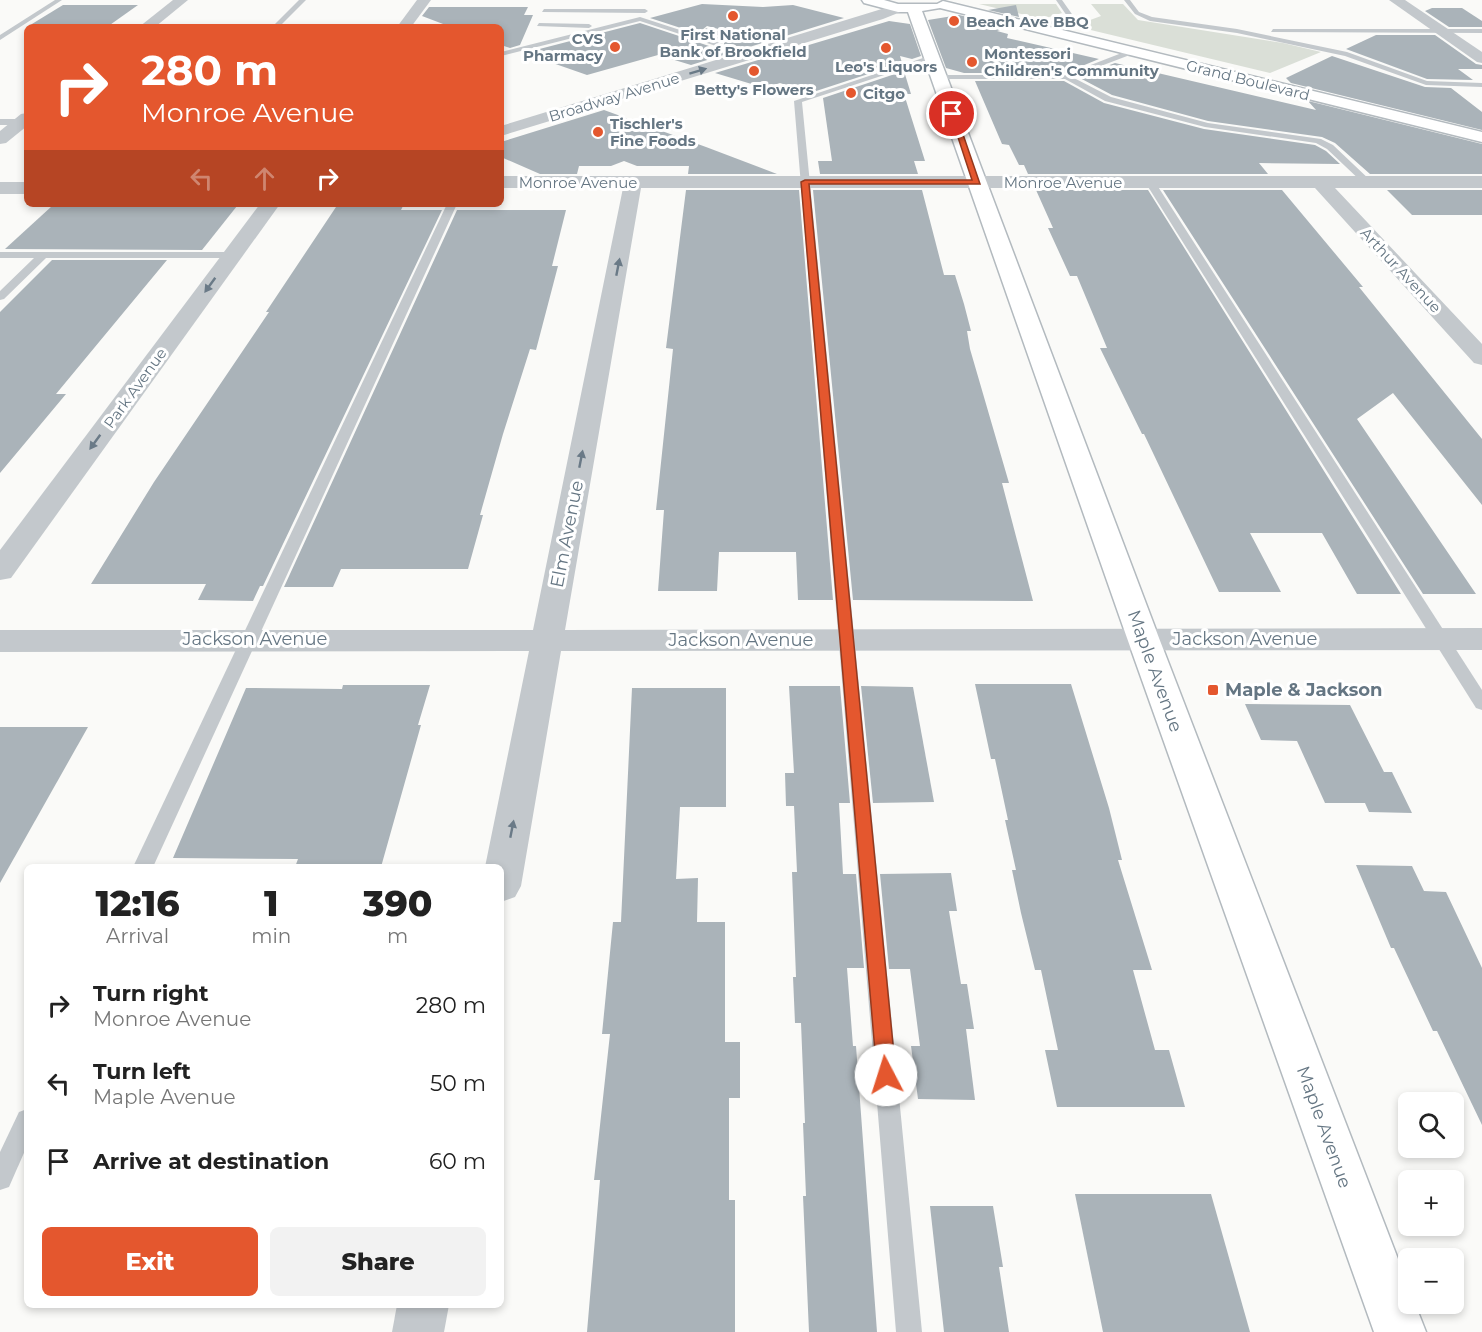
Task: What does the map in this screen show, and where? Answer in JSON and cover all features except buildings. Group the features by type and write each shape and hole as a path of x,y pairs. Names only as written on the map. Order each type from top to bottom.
{"street":[{"path":"150,24 181,0"},
{"path":"406,24 424,0"},
{"path":"1396,0 1482,59"},
{"name":"Grand Boulevard","path":"866,2 927,5 1038,28 1482,137"},
{"name":"Maple Avenue","path":"927,5 935,67 1400,1332"},
{"name":"Broadway Avenue","path":"504,130 878,16 927,5"},
{"path":"697,51 742,37"},
{"path":"0,139 24,122"},
{"path":"0,176 24,176"},
{"name":"Monroe Avenue","path":"504,182 1482,182"},
{"name":"Elm Avenue","path":"504,870 633,182"},
{"name":"Arthur Avenue","path":"1320,182 1482,358"},
{"path":"0,188 24,188"},
{"name":"Park Avenue","path":"0,571 268,207"},
{"name":"Jackson Avenue","path":"0,641 1482,639"},
{"path":"418,1332 422,1308"}],"lane":[{"path":"0,38 59,0"},
{"path":"278,24 303,0"},
{"path":"1038,28 1071,17 1059,0"},
{"path":"1126,0 1144,17 1237,31 1347,54 1426,83 1482,85"},
{"path":"530,47 547,3"},
{"path":"544,11 633,11 642,6 683,23"},
{"path":"504,53 640,19 719,44"},
{"path":"538,25 614,26"},
{"path":"694,27 742,37"},
{"path":"1237,31 1482,31"},
{"path":"1066,77 1132,51"},
{"path":"909,1332 798,101 935,67 1066,77 1108,99 1208,125 1318,141 1330,147 1367,182"},
{"path":"0,122 24,121"},
{"path":"1150,182 1482,704"},
{"path":"144,864 451,207"},
{"path":"0,255 232,255"},
{"path":"0,297 43,255"},
{"path":"0,1178 24,1126"}],"shaded area":[{"path":"979,4 1056,4 1062,13 1043,19"},
{"path":"1091,4 1123,4 1138,20 1283,43 1321,52 1270,73 1074,26 1101,16"}],"place":[{"name":"First National Bank of Brookfield","path":"733,16"},
{"name":"Beach Ave BBQ","path":"954,21"},
{"name":"CVS Pharmacy","path":"615,47"},
{"name":"Leo's Liquors","path":"886,48"},
{"name":"Montessori Children's Community","path":"972,62"},
{"name":"Betty's Flowers","path":"754,71"},
{"name":"Citgo","path":"851,93"},
{"name":"Tischler's Fine Foods","path":"598,132"},
{"name":"Maple & Jackson","path":"1213,690"}],"route":[{"path":"886,1075 805,182 977,182 952,114"}]}
